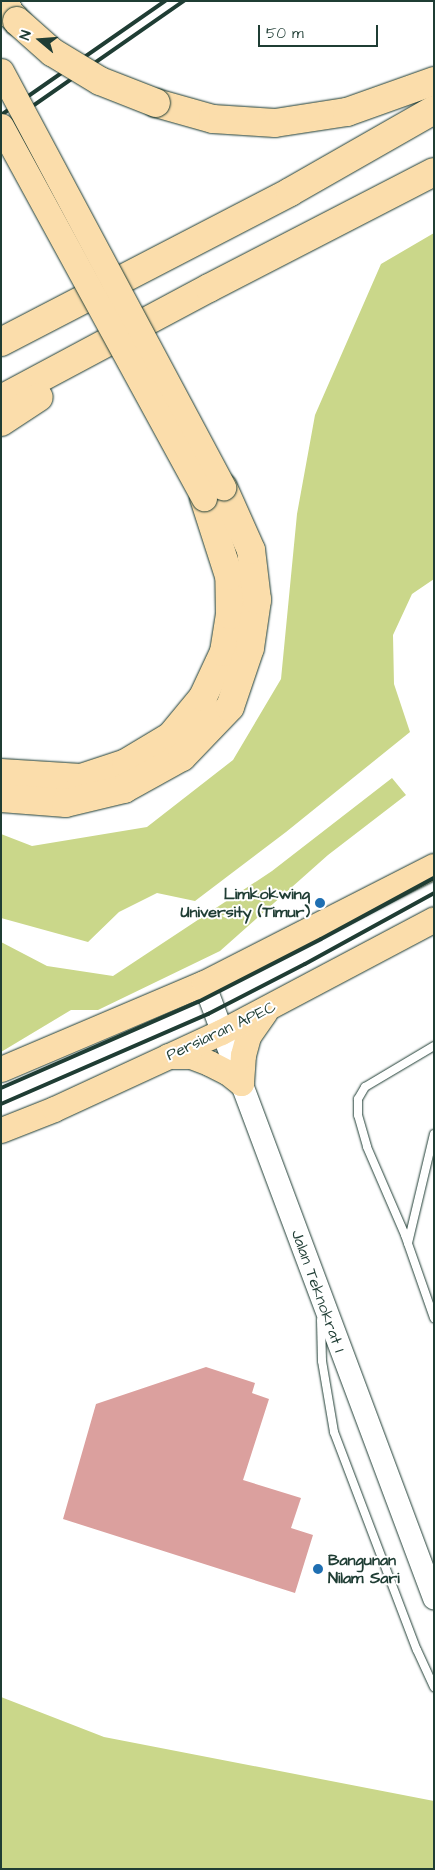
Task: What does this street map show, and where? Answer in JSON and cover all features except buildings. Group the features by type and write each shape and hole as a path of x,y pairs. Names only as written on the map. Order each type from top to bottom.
{"highway":[{"path":"9,12 52,52 100,81 156,103 213,119 275,123 346,112 434,82"},
{"path":"1,342 290,192 434,110"},
{"path":"1,399 209,288 434,172"},
{"path":"1,422 209,288"},
{"path":"1,773 81,778 126,763 171,736 203,696 224,652 230,615 230,576 214,492"},
{"path":"1,798 66,803 124,789 182,757 230,707 250,648 257,600 251,550 214,492"}],"main road":[{"path":"1,71 214,492"},
{"path":"1,126 214,492"},
{"path":"1,1069 204,983 434,866"},
{"name":"Persiaran APEC","path":"1,1130 54,1109 221,1032 266,1010 434,919"},
{"name":"Jalan Teknokrat 1","path":"204,983 434,1598"},
{"path":"241,1083 243,1055 248,1036 266,1010"},
{"path":"168,1056 191,1056 209,1062 227,1072 241,1083"}],"lane":[{"path":"434,1046 365,1087 358,1099 358,1115 367,1147 408,1243 434,1318"},
{"path":"408,1243 434,1134"},
{"path":"320,1296 322,1361 334,1432 417,1650 434,1687"}],"green space":[{"path":"434,233 434,579 412,594 393,635 394,684 410,732 286,832 195,901 157,893 119,912 88,942 1,918 1,834 32,846 147,827 233,760 281,679 297,514 315,415 381,264"},
{"path":"392,778 406,795 328,855 220,951 98,1010 71,1010 1,1052 1,942 47,966 113,976 272,871"},
{"path":"1,1697 104,1737 434,1801 434,1869 1,1869"}],"railway":[{"path":"1,115 165,1"},
{"path":"1,128 184,1"},
{"path":"1,1088 198,1002 434,878"},
{"path":"1,1104 208,1014 305,964 434,893"}],"place":[{"name":"Limkokwing University (Timur)","path":"320,903"},
{"name":"Bangunan Nilam Sari","path":"318,1569"}]}
